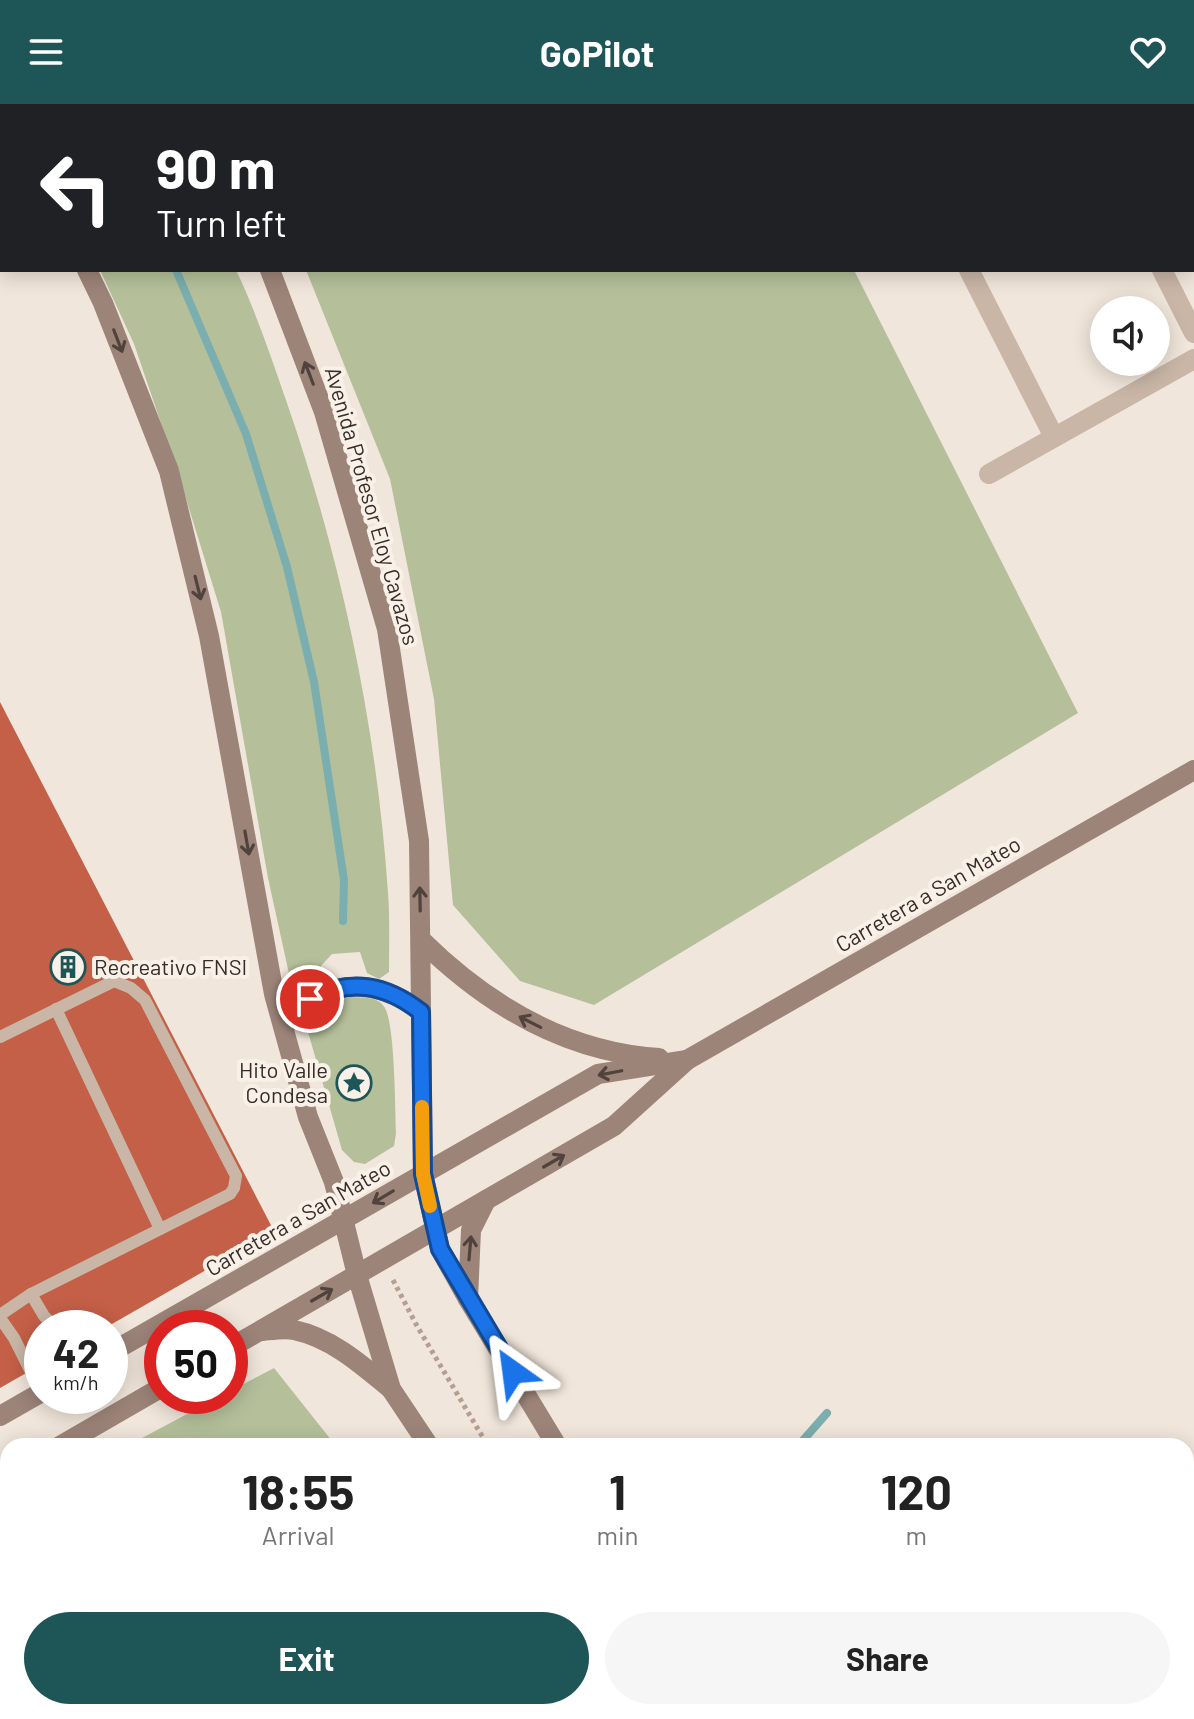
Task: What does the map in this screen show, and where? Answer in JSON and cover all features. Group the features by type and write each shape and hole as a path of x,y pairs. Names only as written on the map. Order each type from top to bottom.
{"main road":[{"path":"88,272 169,471 209,636 274,994 308,1117 334,1182 357,1275 391,1389 424,1438"},
{"name":"Avenida Profesor Eloy Cavazos","path":"271,272 324,412 387,629 419,841 423,1174 440,1249 552,1438"},
{"name":"Carretera a San Mateo","path":"248,1337 614,1126 687,1060 1194,770"},
{"path":"421,940 476,990 541,1027 612,1051 687,1060"},
{"path":"284,1028 295,1009 323,992 338,988 374,987 391,992 421,1012"},
{"name":"Carretera a San Mateo","path":"128,1343 598,1074 687,1060"},
{"path":"468,1299 471,1230 486,1200"},
{"path":"259,1331 292,1329 324,1340 391,1389"},
{"path":"74,1438 144,1397"},
{"path":"0,1416 24,1402"}],"street":[{"path":"970,272 1054,437"},
{"path":"1163,272 1194,333"},
{"path":"989,474 1194,359"}],"lane":[{"path":"0,1037 114,981 131,988 145,1000 236,1176 230,1194 31,1294 0,1316 24,1357"},
{"path":"56,1009 160,1229"},
{"path":"31,1294 40,1310"}],"path":[{"path":"383,1259 417,1326 483,1438"}],"green space":[{"path":"101,272 237,272 257,320 307,465 354,646 375,769 389,903 389,972 379,979 367,973 360,952 332,954 321,966 316,985 293,992 268,878 221,612 134,344"},
{"path":"307,272 855,272 1078,713 594,1005 520,981 453,905 434,699 390,479"},
{"path":"351,997 370,998 382,1004 388,1018 393,1049 394,1146 365,1164 354,1162 342,1150 308,1032 322,1006"},
{"path":"274,1368 330,1438 142,1438 187,1414 248,1414 248,1382"}],"building":[{"name":"Recreativo FNSI","path":"0,702 274,1231 128,1315 128,1310 24,1310 24,1374 0,1388"}],"waterway":[{"path":"177,272 246,434 287,567 314,682 344,880 343,921"},
{"path":"805,1438 827,1413"}],"slow traffic":[{"path":"422,1107 423,1174 430,1206"}],"place":[{"name":"Recreativo FNSI","path":"68,967"},
{"name":"Hito Valle Condesa","path":"354,1083"}],"route":[{"path":"310,999 338,988 374,987 391,992 421,1012 423,1174 440,1249 513,1372"}]}
